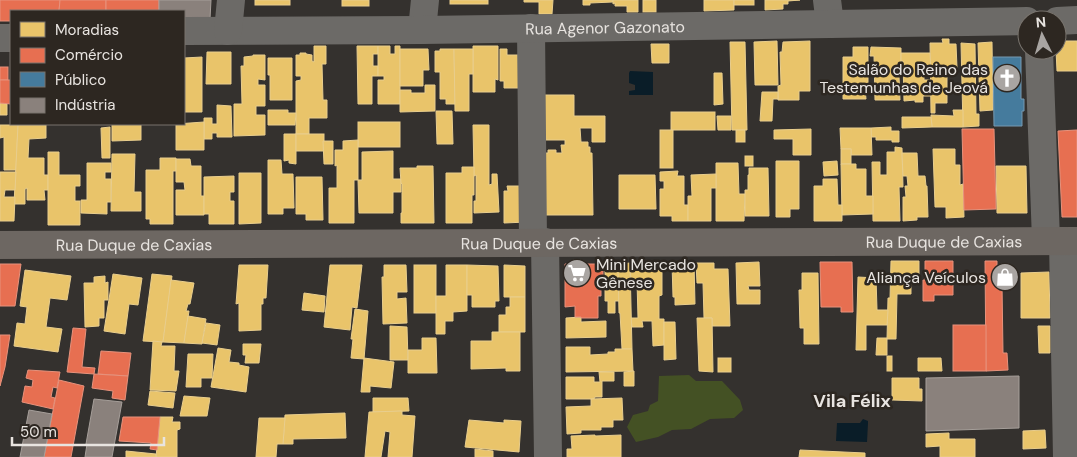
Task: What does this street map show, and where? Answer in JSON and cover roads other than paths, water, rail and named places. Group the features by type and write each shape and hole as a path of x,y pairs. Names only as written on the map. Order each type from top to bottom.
{"main road":[{"name":"Rua Duque de Caxias","path":"0,245 1062,240"}],"street":[{"path":"228,31 232,0"},
{"path":"422,30 425,0"},
{"name":"Rua Agenor Gazonato","path":"185,31 531,28 829,12 1017,14"},
{"path":"531,28 548,457"},
{"path":"1040,60 1062,240 1067,457"}],"water":[{"path":"630,71 653,72 653,95 629,95 629,91 635,90 635,85 629,83"},
{"path":"863,419 868,421 867,442 836,441 837,423 860,423"}],"place":[{"name":"Salão do Reino das Testemunhas de Jeová","path":"1007,78"},
{"name":"Mini Mercado Gênese","path":"577,273"},
{"name":"Aliança Veículos","path":"1005,277"}],"district":[{"name":"Vila Félix","path":"852,401"}]}
